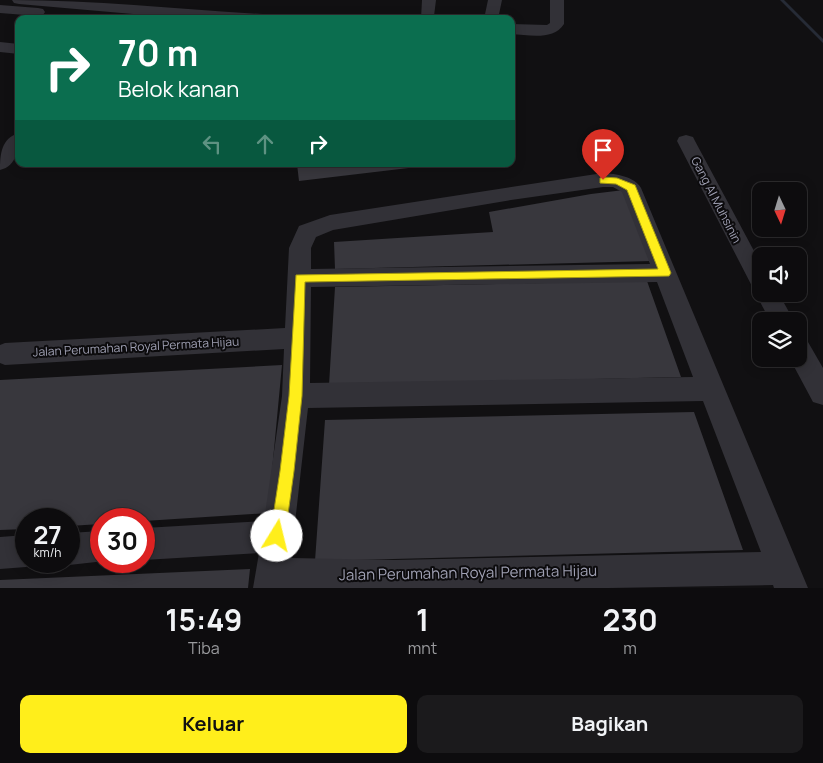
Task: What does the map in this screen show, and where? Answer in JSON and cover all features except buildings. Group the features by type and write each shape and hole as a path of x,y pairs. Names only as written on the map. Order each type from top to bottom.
{"street":[{"path":"19,0 203,15"},
{"path":"427,15 429,0"},
{"path":"492,15 495,0"},
{"path":"515,29 552,30 556,24 557,0"},
{"path":"2,10 68,15"},
{"path":"0,47 15,49"},
{"path":"0,164 14,141"},
{"name":"Gang Al Muhsinin","path":"686,141 752,267"},
{"name":"Jalan Perumahan Royal Permata Hijau","path":"603,180 617,181 632,188 787,578 395,576 271,581 296,396 300,278 300,248 303,238 307,232 330,223 603,180"},
{"path":"300,278 665,273"},
{"name":"Jalan Perumahan Royal Permata Hijau","path":"5,354 298,338"},
{"path":"807,364 823,393"},
{"path":"296,396 712,389"},
{"path":"155,543 277,536"},
{"path":"0,553 15,552"}],"waterway":[{"path":"782,0 823,42"}],"route":[{"path":"277,536 296,396 300,278 665,273 632,188 617,181 603,180"}]}
